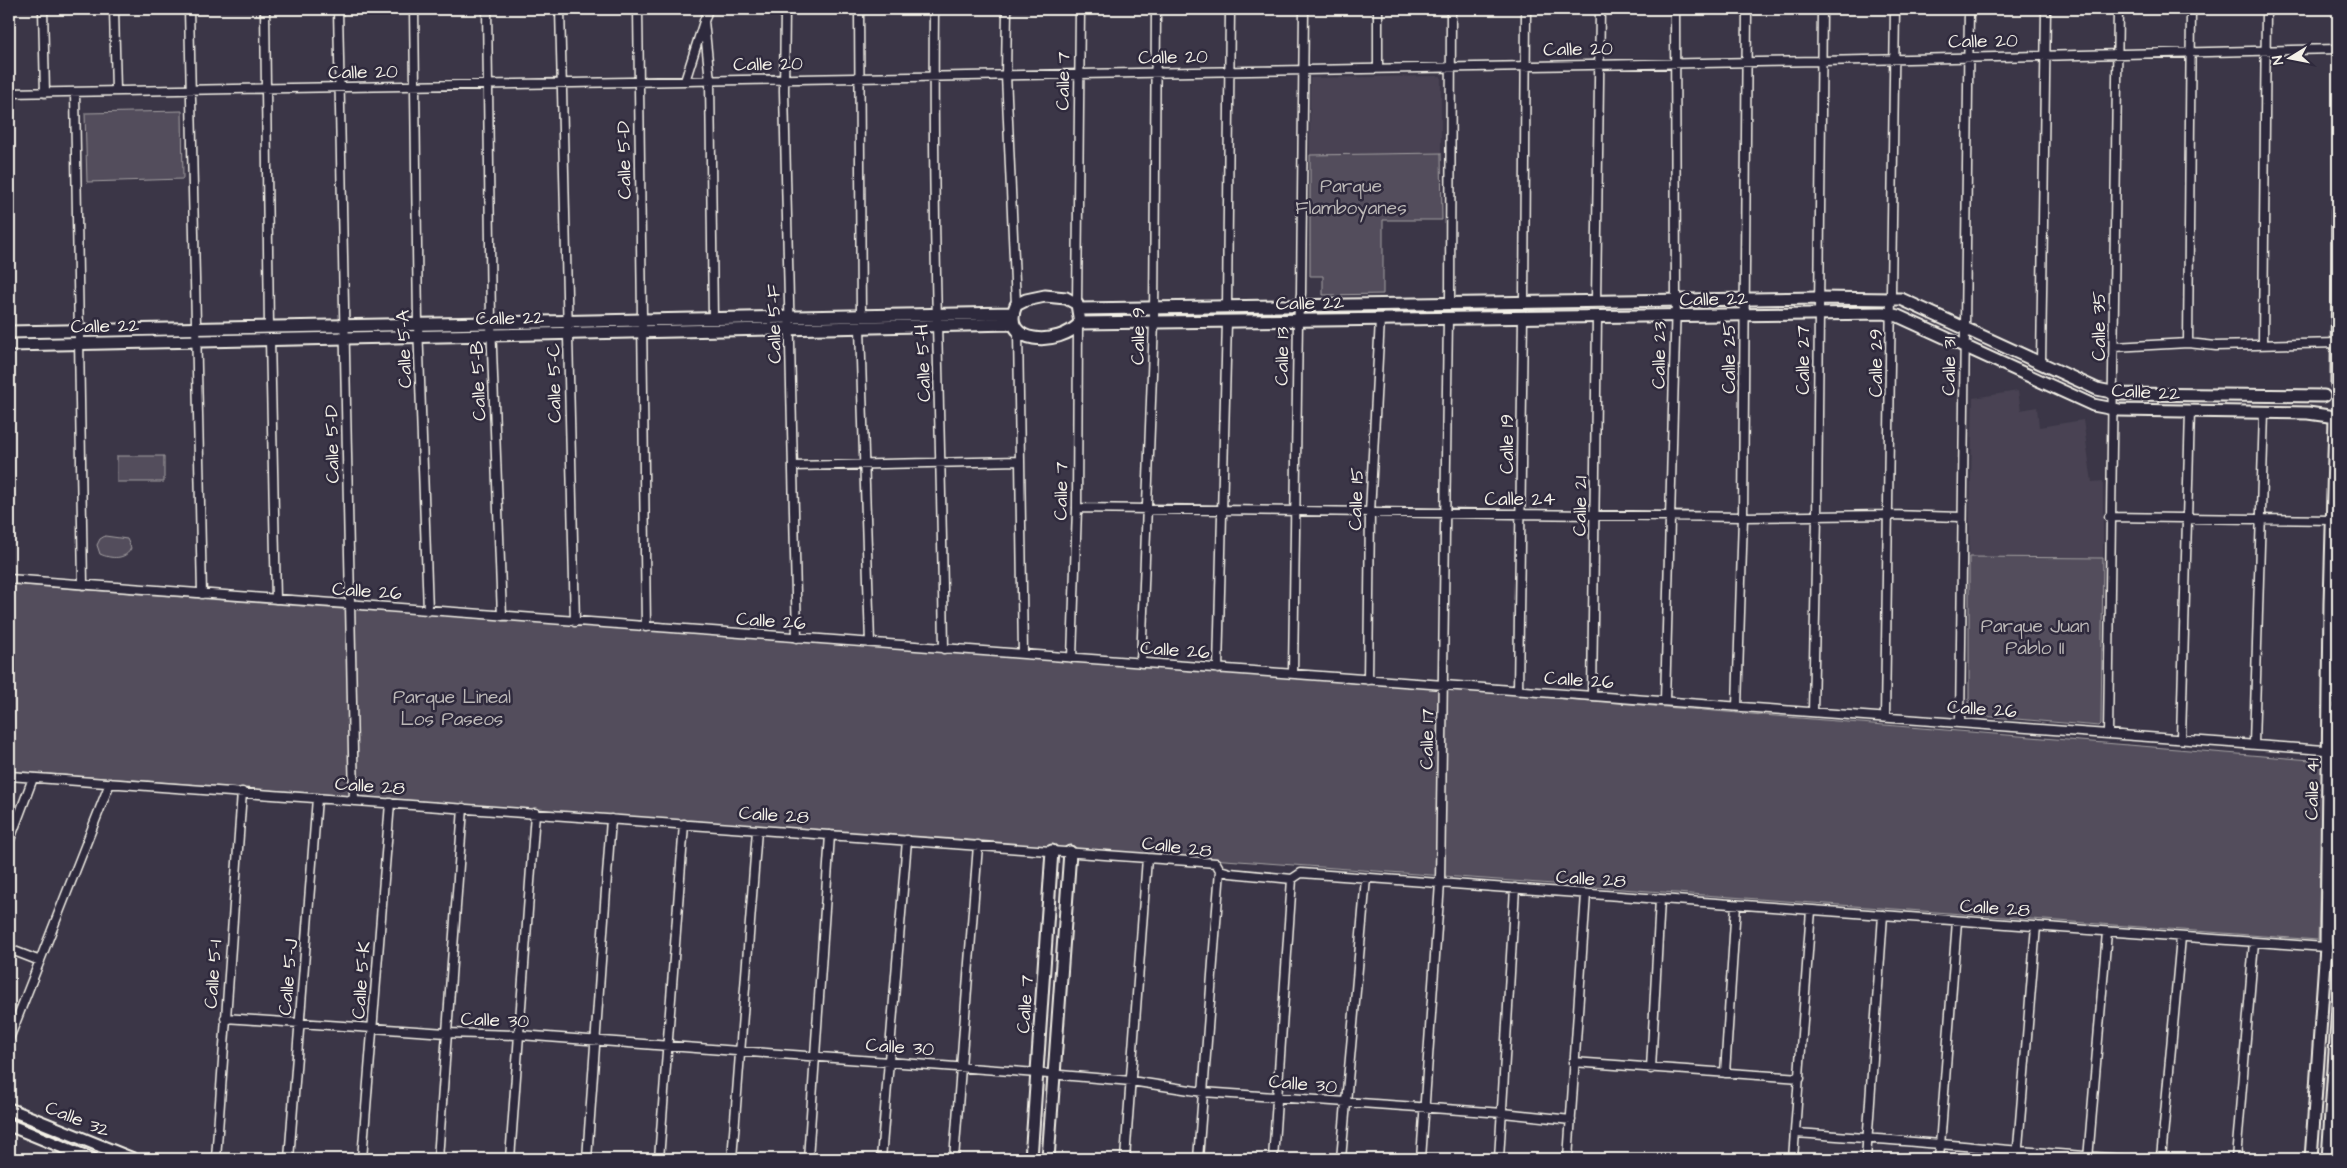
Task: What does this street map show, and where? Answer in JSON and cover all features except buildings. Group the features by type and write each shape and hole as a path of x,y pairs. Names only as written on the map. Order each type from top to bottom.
{"street":[{"path":"43,9 45,92"},
{"path":"114,9 116,91"},
{"path":"189,9 202,594"},
{"path":"265,9 269,327"},
{"name":"Calle 5-D","path":"338,9 354,800"},
{"name":"Calle 5-A","path":"414,9 418,336 428,611"},
{"name":"Calle 5-B","path":"487,9 491,323 502,616"},
{"name":"Calle 5-C","path":"560,9 575,622"},
{"name":"Calle 5-D","path":"638,9 646,627"},
{"path":"685,81 708,9"},
{"name":"Calle 5-F","path":"784,9 797,638"},
{"path":"859,9 860,322 870,643"},
{"name":"Calle 5-H","path":"934,9 936,320 941,463 944,649"},
{"path":"1007,9 1006,76 1015,319 1023,654"},
{"name":"Calle 7","path":"1078,306 1080,9"},
{"name":"Calle 9","path":"1141,663 1154,322 1156,9"},
{"path":"1227,307 1230,9"},
{"name":"Calle 13","path":"1293,674 1298,320 1301,293 1304,9"},
{"path":"1378,9 1378,68"},
{"path":"1450,304 1451,9"},
{"path":"1524,302 1526,9"},
{"path":"1596,301 1600,9"},
{"name":"Calle 23","path":"1665,701 1676,300 1675,9"},
{"name":"Calle 25","path":"1737,707 1742,517 1747,9"},
{"name":"Calle 27","path":"1812,712 1817,516 1822,9"},
{"name":"Calle 29","path":"1885,718 1890,515 1895,9"},
{"name":"Calle 31","path":"1960,723 1969,9"},
{"path":"2041,364 2046,9"},
{"name":"Calle 35","path":"2108,734 2109,517 2114,347 2114,211 2118,9"},
{"path":"2188,343 2191,9"},
{"path":"2263,344 2266,9"},
{"path":"704,21 710,81 713,319"},
{"name":"Calle 20","path":"9,93 1006,76 1675,62 1821,61 2338,49"},
{"path":"75,92 83,585"},
{"path":"2324,396 2327,391 2337,385 2338,210"},
{"path":"1045,296 1066,298 1078,306 1079,324 1061,337 1038,338 1015,319 1026,300 1045,296"},
{"name":"Calle 22","path":"1078,306 1154,308 1818,298 1892,299 1901,300 2097,389 2112,393 2324,396"},
{"name":"Calle 22","path":"1079,324 1523,317 1891,315 2093,405 2112,408 2190,411 2308,413 2334,418"},
{"name":"Calle 19","path":"1518,691 1523,317"},
{"name":"Calle 21","path":"1592,696 1597,317"},
{"name":"Calle 17","path":"1421,1159 1440,883 1448,318"},
{"name":"Calle 22","path":"641,326 713,319 789,323"},
{"name":"Calle 22","path":"9,345 492,335 567,328 641,326 1015,319"},
{"name":"Calle 15","path":"1368,680 1370,513 1380,319"},
{"path":"1218,669 1227,321"},
{"name":"Calle 22","path":"9,332 491,323 567,328"},
{"name":"Calle 7","path":"1072,658 1077,508 1079,324"},
{"path":"270,340 276,599"},
{"path":"2114,347 2188,343 2216,346 2337,343"},
{"name":"Calle 41","path":"2311,1159 2326,948 2334,750 2332,520 2334,418 2324,407 2324,396"},
{"path":"2181,739 2190,411"},
{"path":"2254,744 2264,412"},
{"path":"793,466 1019,461"},
{"name":"Calle 24","path":"1077,508 1446,514 1742,517 1890,515 1962,517"},
{"path":"2109,517 2332,520"},
{"name":"Calle 26","path":"9,579 2334,750"},
{"name":"Calle 28","path":"9,776 1147,858 1216,864 1220,870 1230,873 1292,878 1301,873 2338,948"},
{"path":"9,842 34,778"},
{"path":"9,1039 110,783"},
{"name":"Calle 5-I","path":"216,1159 242,792"},
{"name":"Calle 5-J","path":"288,1159 317,798"},
{"name":"Calle 5-K","path":"362,1159 390,803"},
{"path":"438,1159 463,808"},
{"path":"510,1159 535,814"},
{"path":"587,1159 611,819"},
{"path":"659,1159 684,824"},
{"path":"732,1159 757,830"},
{"path":"808,1159 830,835"},
{"path":"881,1159 906,840"},
{"path":"954,1159 978,845"},
{"name":"Calle 7","path":"1031,1159 1052,851"},
{"name":"Calle 7","path":"1048,1159 1070,852"},
{"path":"1125,1159 1147,858"},
{"path":"1198,1159 1220,870"},
{"path":"1273,1159 1292,878"},
{"path":"1341,1159 1366,878"},
{"path":"1499,1159 1515,888"},
{"path":"1568,1159 1573,1062 1586,894"},
{"path":"1651,1068 1660,899"},
{"path":"1725,1073 1736,905"},
{"path":"1794,1159 1811,910"},
{"path":"1866,1159 1883,915"},
{"path":"1939,1159 1957,921"},
{"path":"2017,1156 2036,926"},
{"path":"2088,1158 2107,932"},
{"path":"2161,1159 2181,937"},
{"path":"2236,1159 2254,942"},
{"path":"9,949 40,961"},
{"path":"2328,1159 2338,1007"},
{"name":"Calle 30","path":"225,1018 446,1033 596,1040 1037,1072 1054,1076 1131,1081 1203,1092 1502,1113 1571,1120"},
{"path":"1573,1062 1800,1078"},
{"name":"Calle 32","path":"9,1109 133,1159"},
{"name":"Calle 32","path":"9,1125 92,1159"},
{"path":"1795,1134 1940,1143 2017,1156 2122,1159"}],"shaded area":[{"path":"1441,76 1441,153 1310,155 1310,78"},
{"path":"2018,391 2021,410 2037,407 2039,427 2083,420 2092,482 2103,481 2103,558 1969,557 1973,398"}],"green space":[{"path":"182,111 183,179 87,182 85,113"},
{"name":"Parque Flamboyanes","path":"1441,153 1442,220 1383,220 1383,294 1323,295 1323,276 1310,276 1310,155"},
{"path":"117,456 164,456 164,482 117,482"},
{"path":"105,536 127,539 131,548 129,552 118,557 100,554 97,545 100,539"},
{"name":"Parque Juan Pablo II","path":"1969,557 2103,558 2101,724 2099,726 1969,715"},
{"name":"Parque Lineal Los Paseos","path":"9,584 341,609 444,612 1446,689 2323,761 2318,940 9,771"}]}
